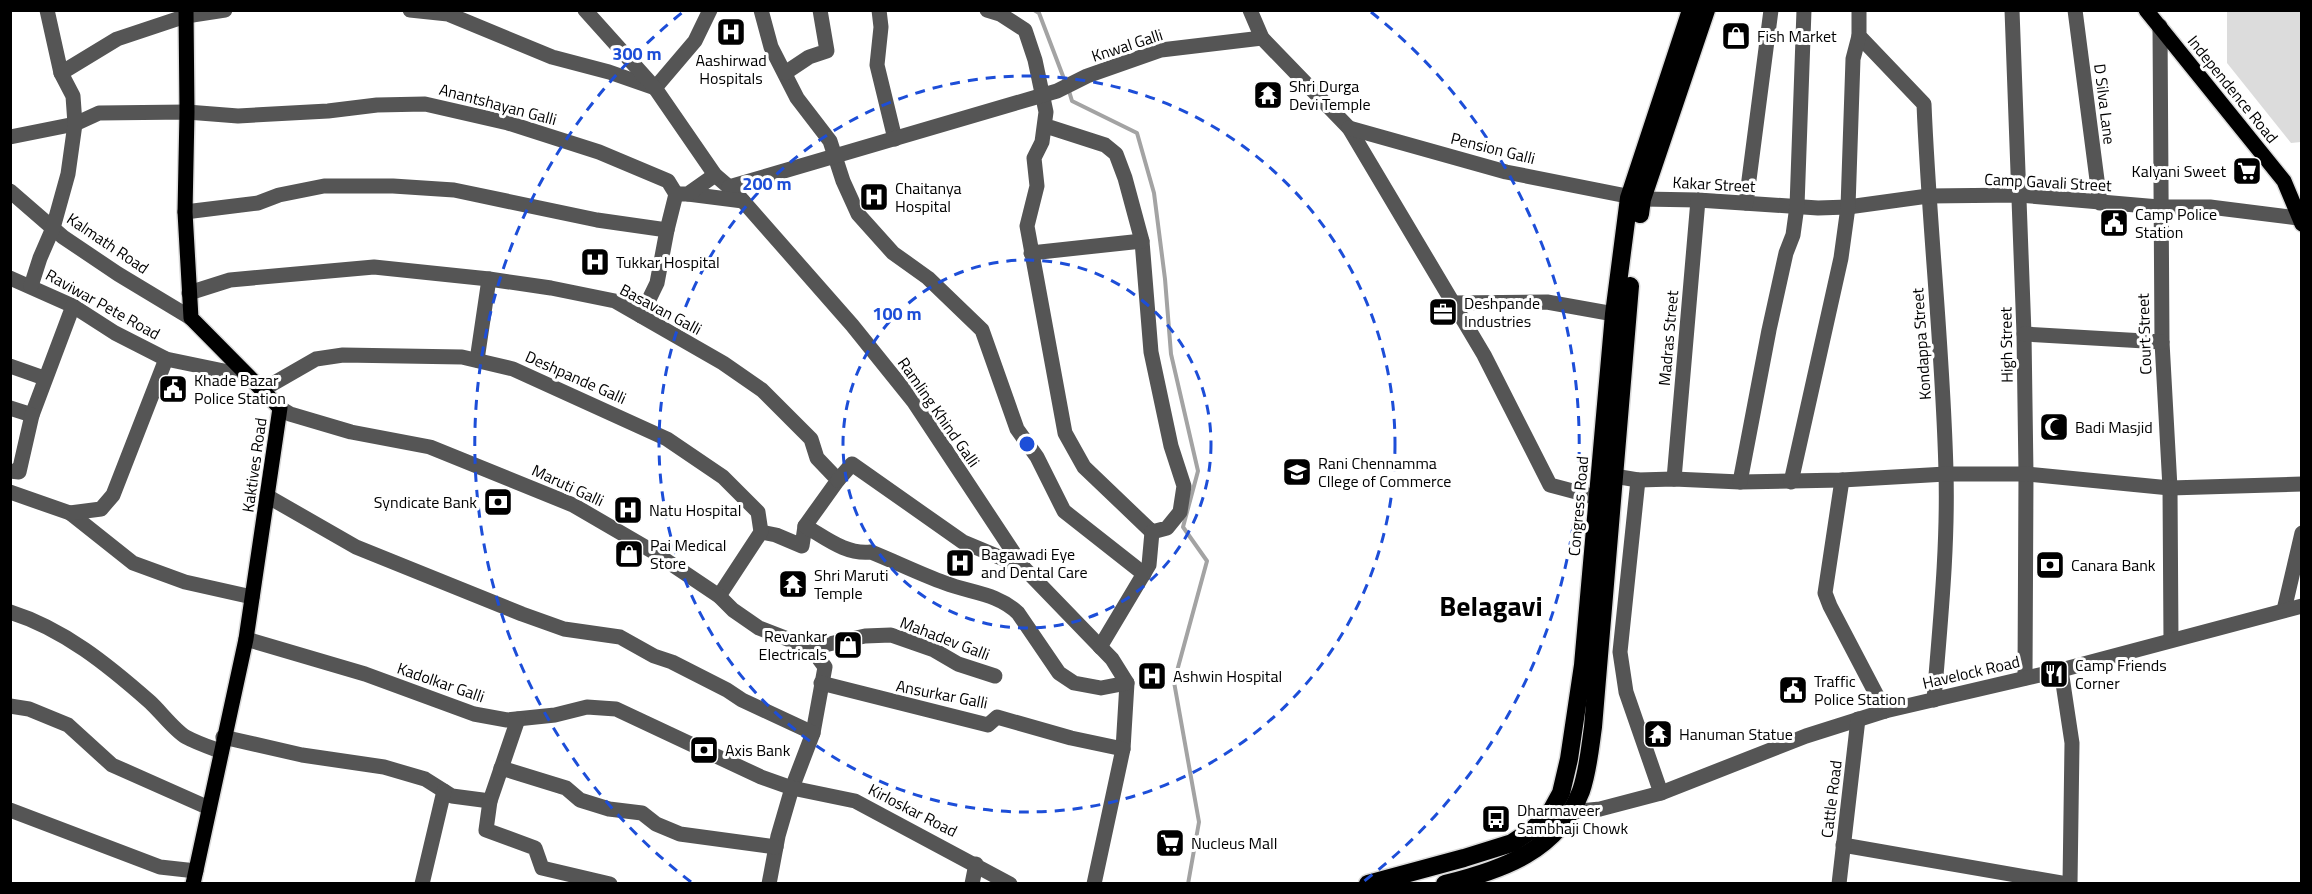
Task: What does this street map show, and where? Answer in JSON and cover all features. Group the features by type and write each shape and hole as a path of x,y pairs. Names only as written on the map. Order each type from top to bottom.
{"highway":[{"name":"Congress Road","path":"1445,884 1506,866 1546,840 1570,813 1581,791 1588,765 1606,498 1614,314 1636,198 1691,10"},
{"name":"Congress Road","path":"1368,884 1512,843 1533,829 1550,813 1561,793 1569,759 1606,498 1614,476 1636,198 1706,10"}],"main road":[{"name":"Independence Road","path":"2146,10 2284,181 2300,221"},
{"path":"186,13 185,212 190,318"},
{"name":"Kaktives Road","path":"190,318 280,408 246,639 195,877"}],"street":[{"path":"31,286 53,228 68,174 75,124 73,96 62,73 47,10"},
{"path":"62,73 117,39 186,13 225,10"},
{"path":"410,10 448,14 552,57 609,72 655,88 695,41 710,10"},
{"name":"Ramling Khind Galli","path":"585,10 655,88 715,175 743,201 852,325 914,402 1023,567 1112,659 1127,683"},
{"path":"761,10 771,47 797,98 830,141 843,181 858,214 893,253 928,278 982,330 1017,429 1037,457 1064,511 1144,574"},
{"path":"785,73 809,57 827,51 820,10"},
{"path":"879,10 881,27 877,65 895,139"},
{"path":"987,10 1000,14 1024,30 1035,60 1046,112 1046,126 1042,142 1034,158 1037,186 1027,226 1065,433 1084,467 1152,532"},
{"path":"1250,10 1262,38 1348,128 1484,355 1550,485 1606,498"},
{"path":"1746,203 1771,10"},
{"path":"1740,482 1769,330 1786,253 1793,235 1797,206 1804,10"},
{"path":"1791,482 1841,258 1848,207 1852,76 1853,59 1859,36 1859,10"},
{"name":"High Street","path":"2012,10 2024,334 2025,678"},
{"name":"D Silva Lane","path":"2075,10 2100,202"},
{"name":"Court Street","path":"2160,26 2159,207 2162,342 2170,488 2170,640"},
{"name":"Kondappa Street","path":"1859,36 1924,104 1946,474 1946,568 1934,700"},
{"name":"Knwal Galli","path":"729,187 1057,91 1087,76 1161,50 1262,38"},
{"name":"Anantshayan Galli","path":"10,137 75,124 99,113 187,112 238,116 328,111 377,105 425,104 508,123 599,152 668,181 682,194"},
{"path":"1046,126 1105,144 1116,154 1142,241 1151,352 1171,446 1184,486 1180,512 1167,528 1152,532"},
{"name":"Pension Galli","path":"1348,128 1506,172 1636,198"},
{"path":"641,316 657,283 667,230 682,194 715,175"},
{"path":"185,212 258,203 279,195 324,186 393,186 454,190 597,220 667,230"},
{"name":"Kalmath Road","path":"10,191 53,228 118,274 190,318"},
{"path":"682,194 743,201"},
{"name":"Camp Gavali Street","path":"1797,206 1848,207 1928,196 2019,195 2159,207 2210,207 2300,221"},
{"name":"Kakar Street","path":"1636,198 1797,206"},
{"name":"Madras Street","path":"1674,478 1698,200"},
{"path":"1031,253 1142,241"},
{"name":"Basavan Galli","path":"189,293 230,280 374,267 489,279 615,301 723,363 762,390 811,439 817,458 838,480"},
{"name":"Raviwar Pete Road","path":"10,278 73,306 115,333 166,359 248,376"},
{"path":"477,360 489,279"},
{"path":"1451,303 1547,302 1614,314"},
{"path":"10,471 19,472 32,415 44,378 73,306"},
{"path":"2024,334 2162,342"},
{"name":"Deshpande Galli","path":"262,390 316,359 343,355 462,357 513,369 667,439 723,477 758,512 761,532"},
{"path":"70,513 101,509 113,495 166,359"},
{"path":"10,366 44,378"},
{"path":"10,408 32,415"},
{"name":"Maruti Galli","path":"280,408 290,414 351,432 430,447 573,505 644,546 719,596 733,610 759,628 811,648"},
{"path":"719,596 761,532 776,535 802,546 805,526 852,464 963,542 1023,567"},
{"path":"1614,476 1638,480 1674,478 1791,482 1946,474 2026,474 2170,488 2301,484"},
{"path":"1638,480 1620,652 1626,692 1660,793"},
{"path":"1842,480 1826,593 1830,606 1885,711"},
{"path":"10,492 70,513 133,563 185,582 252,597"},
{"path":"267,496 356,547 554,625 593,634 606,633 620,637 654,656 672,662 727,690 742,700 813,733"},
{"path":"805,526 841,547 859,554 871,552 948,584 981,592 1010,605 1018,613 1059,673 1074,683 1101,688 1127,683 1124,749 1095,884"},
{"path":"1100,647 1149,565 1152,532"},
{"path":"2284,610 2301,533"},
{"name":"Havelock Road","path":"1550,813 1600,809 1660,793 1806,736 1885,711 2061,670 2301,606"},
{"path":"10,612 33,619 80,645 125,680 184,736 222,744 384,767 425,779 452,796 490,801"},
{"name":"Mahadev Galli","path":"811,648 865,636 891,635 934,650 958,664 995,676"},
{"name":"Kadolkar Galli","path":"246,639 365,674 474,714 507,720 555,715 587,707 616,709 760,777 792,788"},
{"path":"770,884 776,847 792,788 813,733 825,667 811,648"},
{"path":"1843,845 2069,884 2072,743 2061,670"},
{"name":"Ansurkar Galli","path":"821,683 988,725 997,717 1071,738 1124,749"},
{"path":"10,706 29,709 68,725 112,765 209,808"},
{"path":"518,719 490,801 486,830 535,848 542,868 538,884"},
{"name":"Cattle Road","path":"1839,884 1858,719"},
{"path":"501,768 566,788 580,800 609,809 642,813 656,824 680,834 776,847"},
{"name":"Kirloskar Road","path":"792,788 855,801 1010,884"},
{"path":"422,884 444,791"},
{"path":"10,810 160,867 195,877"},
{"path":"972,884 976,864"},
{"path":"542,868 610,884"}],"shaded area":[{"path":"2227,11 2301,11 2301,142 2291,143 2227,63"}],"waterway":[{"path":"1034,10 1039,13 1066,84"},
{"path":"1069,91 1072,101 1137,133 1154,193 1165,279 1171,354 1198,471 1183,527 1207,561 1174,682 1199,822 1188,884"}],"place":[{"name":"Aashirwad Hospitals","path":"731,32"},
{"name":"Fish Market","path":"1736,36"},
{"name":"Shri Durga Devi Temple","path":"1268,95"},
{"name":"Kalyani Sweet","path":"2247,171"},
{"name":"Chaitanya Hospital","path":"874,197"},
{"name":"Camp Police Station","path":"2114,223"},
{"name":"Tukkar Hospital","path":"595,262"},
{"name":"Deshpande Industries","path":"1443,312"},
{"name":"Khade Bazar Police Station","path":"173,389"},
{"name":"Badi Masjid","path":"2054,427"},
{"name":"Rani Chennamma Cllege of Commerce","path":"1297,472"},
{"name":"Syndicate Bank","path":"498,502"},
{"name":"Natu Hospital","path":"628,510"},
{"name":"Pai Medical Store","path":"629,554"},
{"name":"Bagawadi Eye and Dental Care","path":"960,563"},
{"name":"Canara Bank","path":"2050,565"},
{"name":"Shri Maruti Temple","path":"793,584"},
{"name":"Revankar Electricals","path":"848,645"},
{"name":"Camp Friends Corner","path":"2054,674"},
{"name":"Ashwin Hospital","path":"1152,676"},
{"name":"Traffic Police Station","path":"1793,690"},
{"name":"Hanuman Statue","path":"1658,734"},
{"name":"Axis Bank","path":"704,750"},
{"name":"Dharmaveer Sambhaji Chowk","path":"1496,819"},
{"name":"Nucleus Mall","path":"1170,843"}],"district":[{"name":"Belagavi","path":"1491,606"}]}
